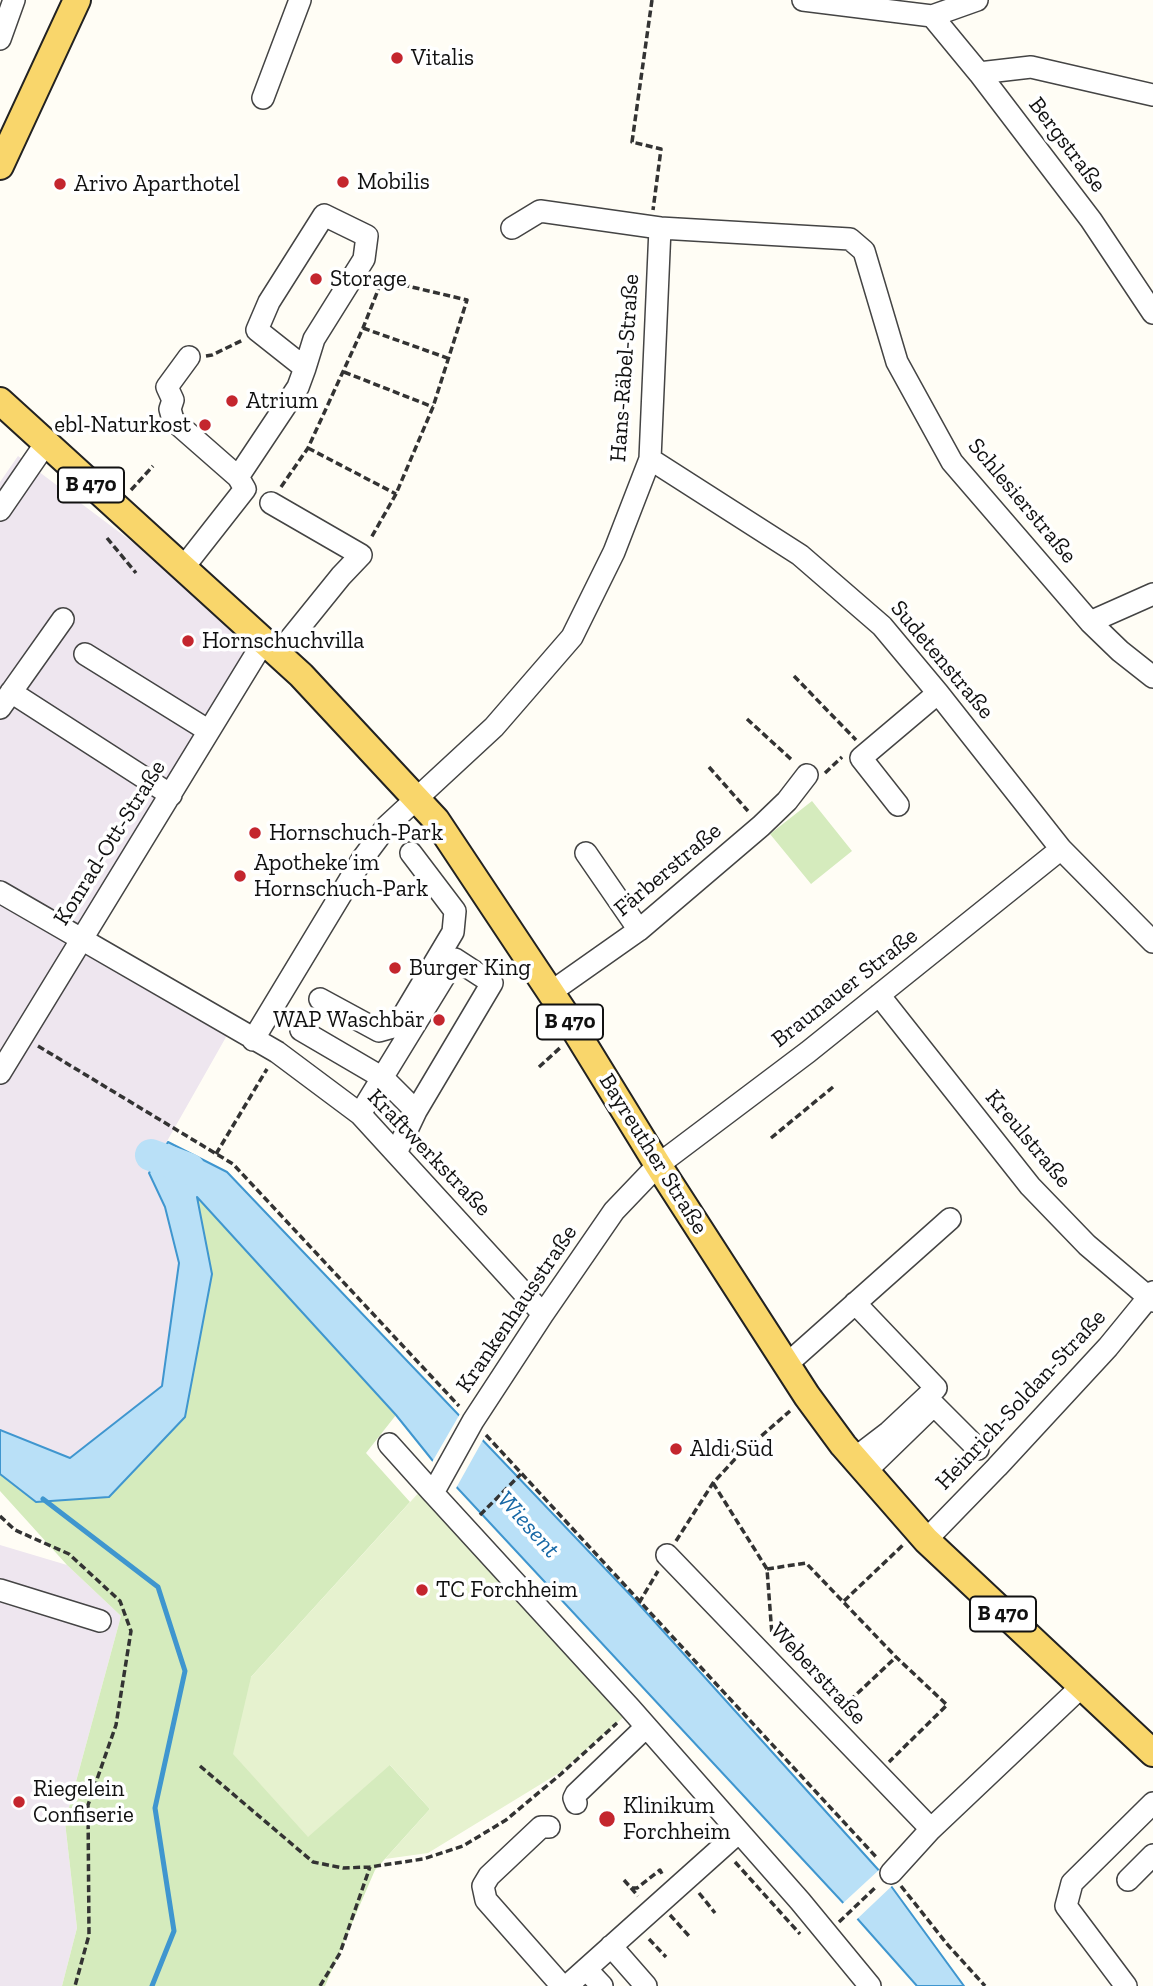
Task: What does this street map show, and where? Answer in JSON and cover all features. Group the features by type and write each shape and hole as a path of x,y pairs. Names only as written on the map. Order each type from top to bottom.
{"main road":[{"path":"0,166 77,0"},
{"name":"Bayreuther Straße","path":"0,401 271,647 436,820 577,1032 658,1165 807,1396 922,1536 1153,1753"}],"street":[{"path":"0,39 14,0"},
{"path":"263,98 300,0"},
{"path":"803,0 932,16 977,0"},
{"name":"Bergstraße","path":"932,16 1091,220 1153,313"},
{"path":"979,73 1031,67 1153,95"},
{"path":"512,228 540,211 660,228"},
{"path":"238,477 298,387 305,368 314,339 364,260 367,236 324,215 269,302 257,330 305,368"},
{"name":"Hans-Räbel-Straße","path":"253,1040 363,858 387,826 494,727 572,637 614,552 650,459 660,228"},
{"name":"Schlesierstraße","path":"660,228 850,239 864,251 897,362 952,462 1090,622 1120,651 1153,677"},
{"path":"183,568 245,489 238,477 173,420 170,410 173,400 167,387 190,357"},
{"path":"0,510 46,443"},
{"name":"Sudetenstraße","path":"650,459 800,555 882,626 1061,849 1153,942"},
{"path":"271,503 361,555 271,647"},
{"path":"1090,622 1153,594"},
{"path":"63,619 6,700 171,796"},
{"name":"Konrad-Ott-Straße","path":"0,1073 209,731 271,647"},
{"path":"85,654 209,731"},
{"path":"898,805 857,753 938,693"},
{"name":"Färberstraße","path":"551,992 639,930 761,826 787,801 805,777"},
{"name":"Braunauer Straße","path":"658,1165 879,995 1061,849"},
{"path":"320,999 379,1031 397,1026 453,932 455,911 411,853"},
{"path":"586,853 639,930"},
{"name":"Kraftwerkstraße","path":"0,892 277,1052 360,1114 543,1314"},
{"path":"360,1114 455,960 492,982 416,1111 396,1153"},
{"name":"Kreulstraße","path":"879,995 1030,1186 1087,1245 1152,1297"},
{"path":"301,1030 383,1078 416,1111"},
{"name":"Krankenhausstraße","path":"436,1486 471,1424 614,1211 658,1165"},
{"path":"786,1364 950,1219"},
{"name":"Heinrich-Soldan-Straße","path":"922,1536 997,1467 1152,1297"},
{"path":"855,1303 936,1388 889,1432 861,1465"},
{"path":"861,1465 934,1405 978,1449"},
{"path":"389,1444 436,1486 840,1947 870,1986"},
{"name":"Weberstraße","path":"667,1555 931,1829"},
{"path":"0,1590 100,1621"},
{"path":"885,1878 931,1829 1081,1687"},
{"path":"576,1803 576,1794 646,1727"},
{"path":"1126,1986 1066,1906 1072,1883 1153,1803"},
{"path":"549,1827 541,1827 489,1876 483,1886 486,1900 565,1986 739,1832"},
{"path":"1128,1880 1153,1854"},
{"path":"611,1946 646,1986"},
{"path":"586,1969 601,1986"}],"path":[{"path":"652,0 632,142 662,149 653,213 660,228"},
{"path":"271,503 307,447 363,328 382,280 467,300 433,407 396,494 361,555"},
{"path":"363,328 450,359"},
{"path":"190,357 212,355 241,343 257,330"},
{"path":"343,372 433,407"},
{"path":"307,447 396,494"},
{"path":"115,507 153,466"},
{"path":"107,538 136,573"},
{"path":"747,719 812,784 857,753 859,743 794,676"},
{"path":"709,767 761,826"},
{"path":"539,1067 577,1032"},
{"path":"216,1154 277,1052"},
{"path":"771,1138 833,1087"},
{"path":"639,1603 713,1483 736,1458 807,1396"},
{"path":"735,1450 732,1453 736,1458"},
{"path":"480,1515 521,1474"},
{"path":"713,1483 767,1569 774,1665"},
{"path":"0,1516 15,1530 69,1554 121,1601 131,1631 116,1725 88,1805 89,1935 75,1986"},
{"path":"844,1601 922,1536"},
{"path":"767,1569 806,1563 896,1657 947,1704 877,1774"},
{"path":"828,1722 896,1657"},
{"path":"200,1766 313,1862 343,1868 370,1867 423,1859 463,1846 506,1820 561,1774 630,1708"},
{"path":"722,1847 800,1934"},
{"path":"320,1986 340,1953 370,1867"},
{"path":"624,1880 638,1896 663,1874 660,1870 637,1888 632,1888"},
{"path":"840,1921 885,1878 985,1986"},
{"path":"687,1879 715,1913"},
{"path":"659,1904 689,1936"},
{"path":"636,1924 666,1956"}],"shaded area":[{"path":"18,456 264,641 88,943 230,1030 149,1173 165,1207 179,1263 163,1386 70,1458 0,1430 0,482"},
{"path":"0,1545 67,1565 121,1616 65,1822 77,1928 62,1986 0,1986"}],"green space":[{"path":"812,801 852,851 811,884 770,834"},
{"path":"196,1196 396,1415 366,1453 410,1502 251,1677 389,1764 430,1809 375,1870 325,1986 62,1986 77,1928 65,1822 121,1616 67,1565 0,1491 0,1474 36,1502 185,1417 212,1274"},
{"name":"TC Forchheim","path":"422,1489 626,1715 559,1773 428,1853 385,1859 430,1809 390,1765 308,1837 233,1754 251,1677"}],"water":[{"path":"168,1142 227,1172 636,1601 883,1875 964,1986 917,1986 847,1907 437,1466 396,1415 197,1197 212,1274 185,1417 109,1497 36,1502 0,1474 0,1430 70,1458 162,1386 179,1263 165,1207 149,1173"}],"pier":[{"path":"461,1412 484,1438 455,1490 431,1464"},
{"path":"880,1869 894,1884 855,1921 841,1905"}],"waterway":[{"name":"Wiesent","path":"151,1155 189,1169"},
{"path":"43,1499 158,1587 185,1671 155,1808 174,1931 152,1986"}],"place":[{"name":"Vitalis","path":"397,58"},
{"name":"Mobilis","path":"343,182"},
{"name":"Arivo Aparthotel","path":"60,184"},
{"name":"Storage","path":"316,279"},
{"name":"Atrium","path":"232,401"},
{"name":"ebl-Naturkost","path":"205,425"},
{"name":"Hornschuchvilla","path":"188,641"},
{"name":"Hornschuch-Park","path":"255,833"},
{"name":"Apotheke im Hornschuch-Park","path":"240,876"},
{"name":"Burger King","path":"395,968"},
{"name":"WAP Waschbär","path":"439,1020"},
{"name":"Aldi Süd","path":"676,1449"},
{"name":"TC Forchheim","path":"422,1590"},
{"name":"Riegelein Confiserie","path":"19,1802"},
{"name":"Klinikum Forchheim","path":"607,1819"}]}
